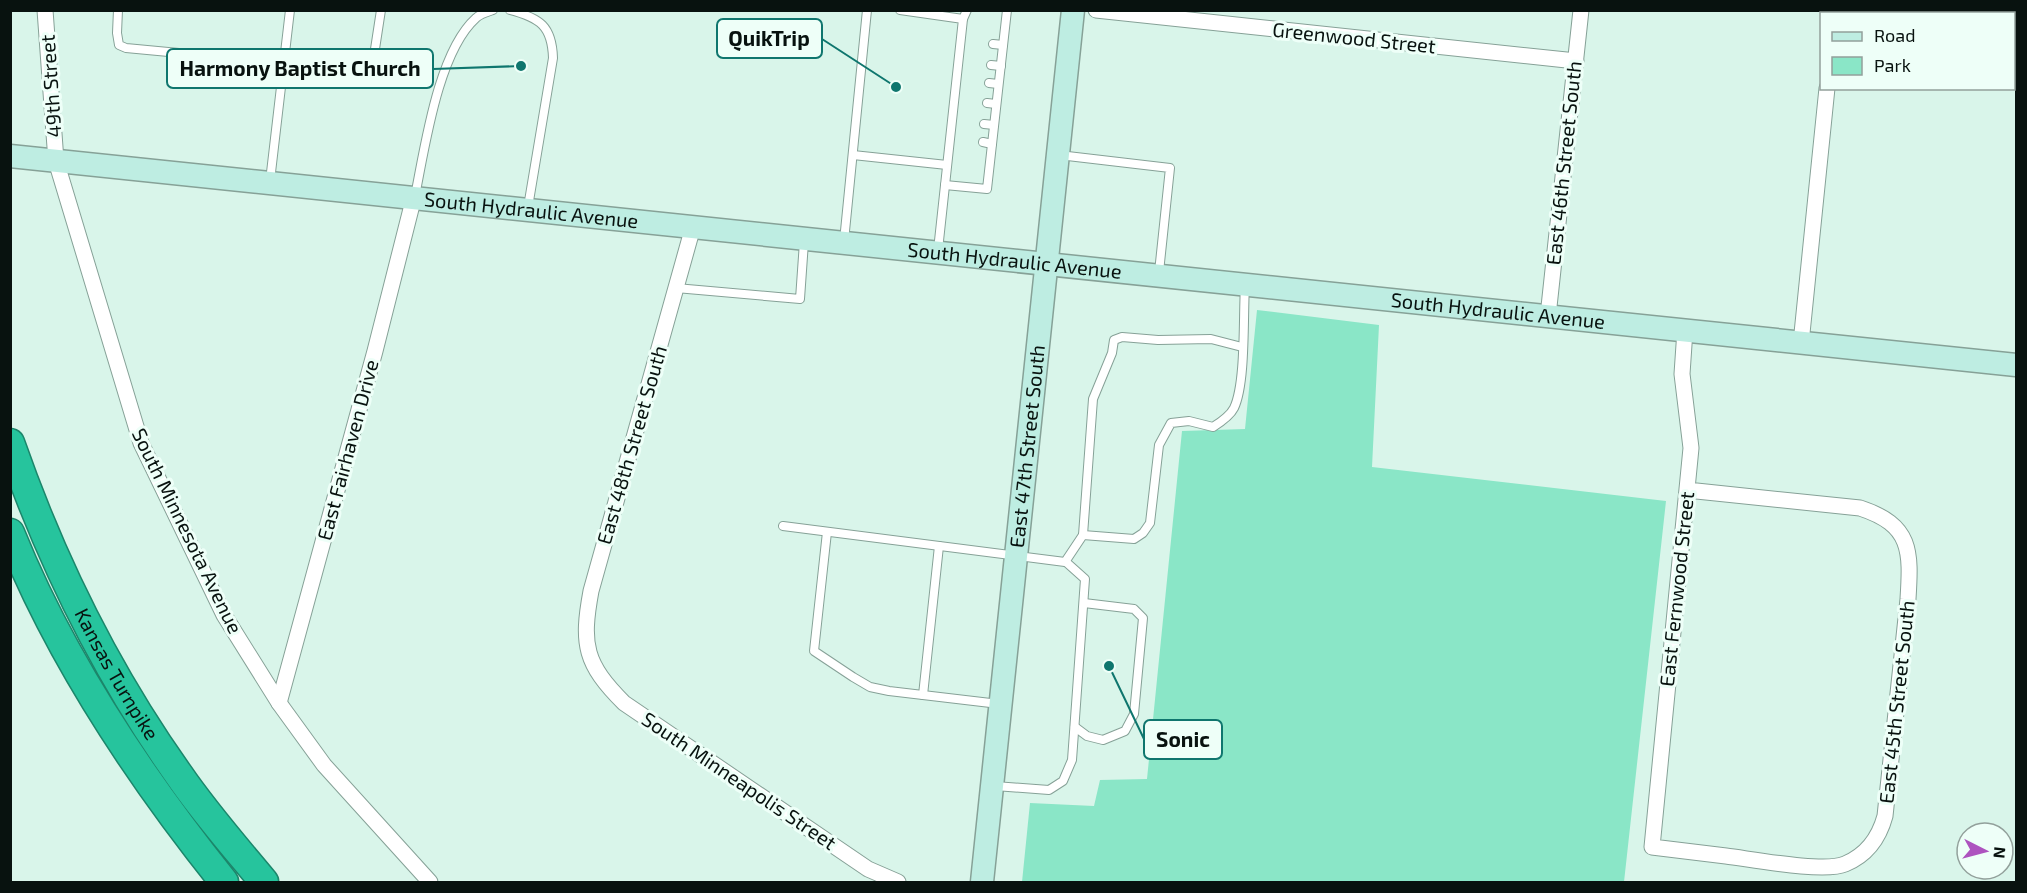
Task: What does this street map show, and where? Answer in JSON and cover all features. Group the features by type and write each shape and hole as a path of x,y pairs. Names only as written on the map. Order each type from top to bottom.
{"highway":[{"name":"Kansas Turnpike","path":"10,443 53,552 113,673 179,776 215,824 264,882"},
{"name":"Kansas Turnpike","path":"10,533 46,611 109,723 143,774 224,882"}],"street":[{"name":"49th Street","path":"45,10 56,161"},
{"name":"East 47th Street South","path":"982,882 1073,10"},
{"name":"Greenwood Street","path":"1096,10 1576,61"},
{"name":"East 46th Street South","path":"1548,316 1581,10"},
{"path":"1801,343 1827,90"},
{"name":"South Hydraulic Avenue","path":"10,156 2016,365"},
{"name":"South Minnesota Avenue","path":"56,161 141,443 224,615 279,703 324,765 430,882"},
{"name":"East Fairhaven Drive","path":"279,703 375,351 414,197"},
{"name":"East 48th Street South","path":"593,664 586,638 586,616 591,591 693,227"},
{"name":"East Fernwood Street","path":"1685,330 1682,374 1690,448 1652,847 1783,864 1822,866 1844,865 1869,849"},
{"name":"East 45th Street South","path":"1687,490 1860,508 1881,515 1896,527 1906,545 1910,564 1908,599 1885,816 1880,833 1869,849"},
{"name":"South Minneapolis Street","path":"593,664 601,680 624,703 868,869 898,882"}],"lane":[{"path":"118,10 117,33 120,45 126,48 361,70 373,62 381,10"},
{"path":"270,183 290,10"},
{"path":"414,197 448,61 467,28 477,16 493,10"},
{"path":"510,10 524,14 543,26 549,32 552,42 553,58 528,209"},
{"path":"844,243 867,10"},
{"path":"900,10 963,19"},
{"path":"938,252 947,165 954,139 965,41 963,19 967,10"},
{"path":"945,185 987,189 1007,10"},
{"path":"993,44 1003,45"},
{"path":"991,65 1001,66"},
{"path":"989,83 998,84"},
{"path":"987,103 996,104"},
{"path":"984,124 994,125"},
{"path":"982,142 992,144"},
{"path":"853,155 947,165"},
{"path":"1058,155 1170,168 1158,275"},
{"path":"676,288 800,299 805,238"},
{"path":"1083,535 1134,539 1143,533 1150,523 1159,445 1171,423 1189,421 1214,427 1233,410 1240,391 1245,284"},
{"path":"1066,562 1083,535 1093,399 1112,353 1114,340 1122,336 1158,340 1211,339 1242,347"},
{"path":"783,526 1066,562 1086,579 1072,760 1063,781 1049,790 992,786"},
{"path":"827,532 814,651 870,687 1000,704"},
{"path":"923,695 939,546"},
{"path":"1075,727 1087,736 1103,740 1125,730 1134,714 1143,618 1134,609 1084,603"}],"green space":[{"path":"1257,310 1379,325 1372,467 1666,501 1624,882 1022,882 1030,803 1094,806 1100,780 1147,779 1182,431 1245,429"}],"place":[{"name":"Harmony Baptist Church","path":"521,66"},
{"name":"QuikTrip","path":"896,87"},
{"name":"Sonic","path":"1109,666"}]}
